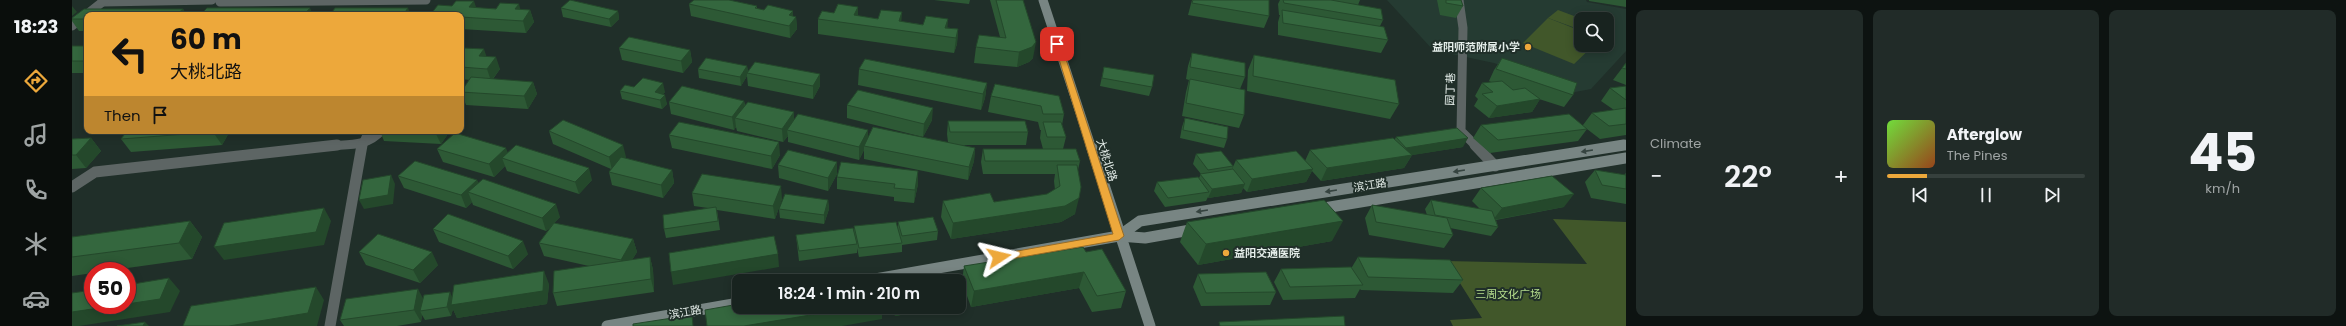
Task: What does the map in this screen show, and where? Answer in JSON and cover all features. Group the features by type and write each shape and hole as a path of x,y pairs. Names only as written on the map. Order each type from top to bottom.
{"main road":[{"name":"大桃北路","path":"1043,0 1119,236 1150,326"},
{"name":"滨江路","path":"1119,236 1140,221 1626,145"},
{"name":"滨江路","path":"1311,210 1626,158"},
{"name":"滨江路","path":"904,274 1119,236 1145,238 1208,227"},
{"name":"滨江路","path":"607,326 732,304"}],"street":[{"path":"90,12 104,1 426,0"},
{"name":"园丁巷","path":"1459,0 1463,28 1461,131 1495,166"},
{"path":"212,11 214,1"},
{"path":"334,10 342,1"},
{"path":"72,26 84,17"},
{"path":"330,326 362,145 368,134"},
{"path":"72,187 95,172 349,144 362,145 377,137 379,134"}],"shaded area":[{"name":"益阳师范附属小学","path":"1387,0 1586,0 1587,2 1626,9 1626,51 1591,89 1575,92 1494,63 1433,50"}],"green space":[{"path":"1558,10 1574,16 1574,27 1548,18"},
{"path":"1548,18 1574,28 1574,52 1587,52 1574,64 1523,43"},
{"name":"三周文化广场","path":"1553,219 1626,222 1626,326 1453,326 1450,320 1482,318 1446,261 1587,264"}],"building":[{"path":"570,0 618,11 609,19 561,8"},
{"path":"694,0 729,0 757,6 755,8 764,10 768,5 793,11 789,15 796,17 789,26 689,4"},
{"path":"996,0 1023,0 1036,42 1032,47 1019,52 976,47 979,35 1006,38"},
{"path":"1193,0 1269,0 1269,16 1192,3"},
{"path":"1283,0 1331,0 1381,9 1383,20 1284,3"},
{"path":"1446,0 1461,0 1463,6 1446,3"},
{"path":"456,1 474,1 469,7 496,9 500,3 519,4 515,9 530,10 523,21 464,17 464,12 432,12 438,5 452,6"},
{"path":"838,4 858,7 854,15 878,19 881,10 902,12 899,21 923,25 926,16 948,19 945,28 958,29 956,38 818,19 822,11 834,13"},
{"path":"207,8 310,8 307,12 203,12"},
{"path":"335,8 408,8 405,12 332,12"},
{"path":"84,9 183,9 180,12 84,12 84,19 72,18"},
{"path":"1282,10 1384,27 1388,40 1283,23"},
{"path":"629,37 690,50 681,61 619,48"},
{"path":"72,46 84,46 84,61 72,61"},
{"path":"464,48 484,49 479,56 496,57 487,69 464,67"},
{"path":"1192,53 1245,63 1245,77 1190,67"},
{"path":"1254,55 1395,80 1399,104 1253,76"},
{"path":"706,58 747,66 740,77 698,69"},
{"path":"1502,58 1577,83 1573,95 1496,69"},
{"path":"865,59 987,83 983,94 859,69"},
{"path":"755,62 820,74 813,86 747,73"},
{"path":"1626,63 1626,69 1622,68"},
{"path":"1104,67 1154,75 1152,87 1102,78"},
{"path":"471,77 533,82 524,96 464,92 464,88"},
{"path":"643,78 663,83 655,92 665,95 660,100 620,91 625,85 634,87"},
{"path":"1190,79 1245,90 1244,115 1186,103"},
{"path":"1502,81 1513,90 1525,88 1540,99 1497,106 1482,94 1493,92 1482,83"},
{"path":"995,84 1059,96 1064,114 1043,114 1041,106 991,96"},
{"path":"682,86 744,101 732,117 669,102"},
{"path":"1626,86 1626,100 1610,88"},
{"path":"858,90 933,108 924,124 847,105"},
{"path":"748,102 794,112 782,129 735,118"},
{"path":"1626,108 1626,124 1609,126 1592,113"},
{"path":"798,114 868,130 859,147 787,130"},
{"path":"1569,114 1587,129 1498,140 1481,125"},
{"path":"1185,118 1228,127 1227,139 1183,130"},
{"path":"563,120 623,145 609,157 549,131"},
{"path":"948,121 1025,121 1028,132 950,132"},
{"path":"679,122 779,142 771,156 669,135"},
{"path":"1043,122 1061,122 1066,137 1047,137"},
{"path":"873,127 975,148 969,167 864,146"},
{"path":"1457,128 1468,138 1406,148 1396,137"},
{"path":"125,134 187,134 121,139"},
{"path":"454,134 506,148 489,164 437,149"},
{"path":"91,138 76,155 72,155 72,139"},
{"path":"1393,138 1412,155 1327,168 1310,150"},
{"path":"516,145 589,168 575,182 502,158"},
{"path":"983,149 1076,149 1080,161 985,161"},
{"path":"788,150 837,162 828,178 778,165"},
{"path":"1221,151 1233,166 1208,170 1196,154"},
{"path":"1296,151 1313,169 1252,179 1236,160"},
{"path":"621,157 672,170 661,185 609,172"},
{"path":"415,161 477,180 461,195 398,176"},
{"path":"841,162 918,171 915,190 894,188 895,184 837,177"},
{"path":"1057,165 1077,165 1081,187 1079,198 1065,206 953,223 943,201 990,193 994,202 1047,194 1060,186"},
{"path":"1233,169 1245,184 1212,189 1200,174"},
{"path":"1595,170 1626,175 1626,189 1602,185"},
{"path":"702,174 781,186 773,206 692,193"},
{"path":"391,175 388,195 359,200 363,180"},
{"path":"1552,176 1574,194 1502,208 1481,188"},
{"path":"1198,177 1209,192 1168,198 1157,182"},
{"path":"483,179 556,204 542,218 468,192"},
{"path":"785,194 828,200 824,215 779,209"},
{"path":"1324,200 1343,221 1206,244 1187,222"},
{"path":"1431,200 1492,211 1498,227 1435,215"},
{"path":"1372,205 1447,218 1453,235 1376,222"},
{"path":"716,207 718,221 664,229 663,215"},
{"path":"324,208 316,232 214,247 224,223"},
{"path":"448,214 523,241 508,256 433,229"},
{"path":"933,217 938,231 902,236 898,222"},
{"path":"190,221 179,243 72,257 72,237"},
{"path":"896,222 902,243 859,248 854,226"},
{"path":"554,223 633,239 621,260 539,243"},
{"path":"853,228 857,244 799,251 796,235"},
{"path":"378,234 432,252 413,270 359,252"},
{"path":"774,236 778,254 671,272 669,253"},
{"path":"1083,247 1086,252 1102,249 1126,291 1097,296 1084,272 974,291 964,266"},
{"path":"650,257 651,279 553,293 554,271"},
{"path":"1358,257 1450,260 1463,280 1368,277"},
{"path":"1351,267 1363,285 1290,287 1281,269"},
{"path":"544,271 543,291 451,305 454,285"},
{"path":"1266,272 1276,292 1206,293 1198,274"},
{"path":"169,278 160,299 136,303 136,284"},
{"path":"316,287 308,313 229,326 183,326 191,306"},
{"path":"418,289 414,310 340,320 346,299"},
{"path":"84,291 84,310 72,312 72,293"},
{"path":"450,292 447,307 420,311 424,295"},
{"path":"732,305 732,314 817,314 744,326 707,326 705,310"},
{"path":"692,315 693,326 633,326 633,324"},
{"path":"1344,316 1345,326 1220,326 1219,322"},
{"path":"145,322 143,326 117,326"}],"place":[{"name":"益阳师范附属小学","path":"1528,47"},
{"name":"益阳交通医院","path":"1226,253"}],"route":[{"path":"999,257 1119,236 1057,44"}]}
